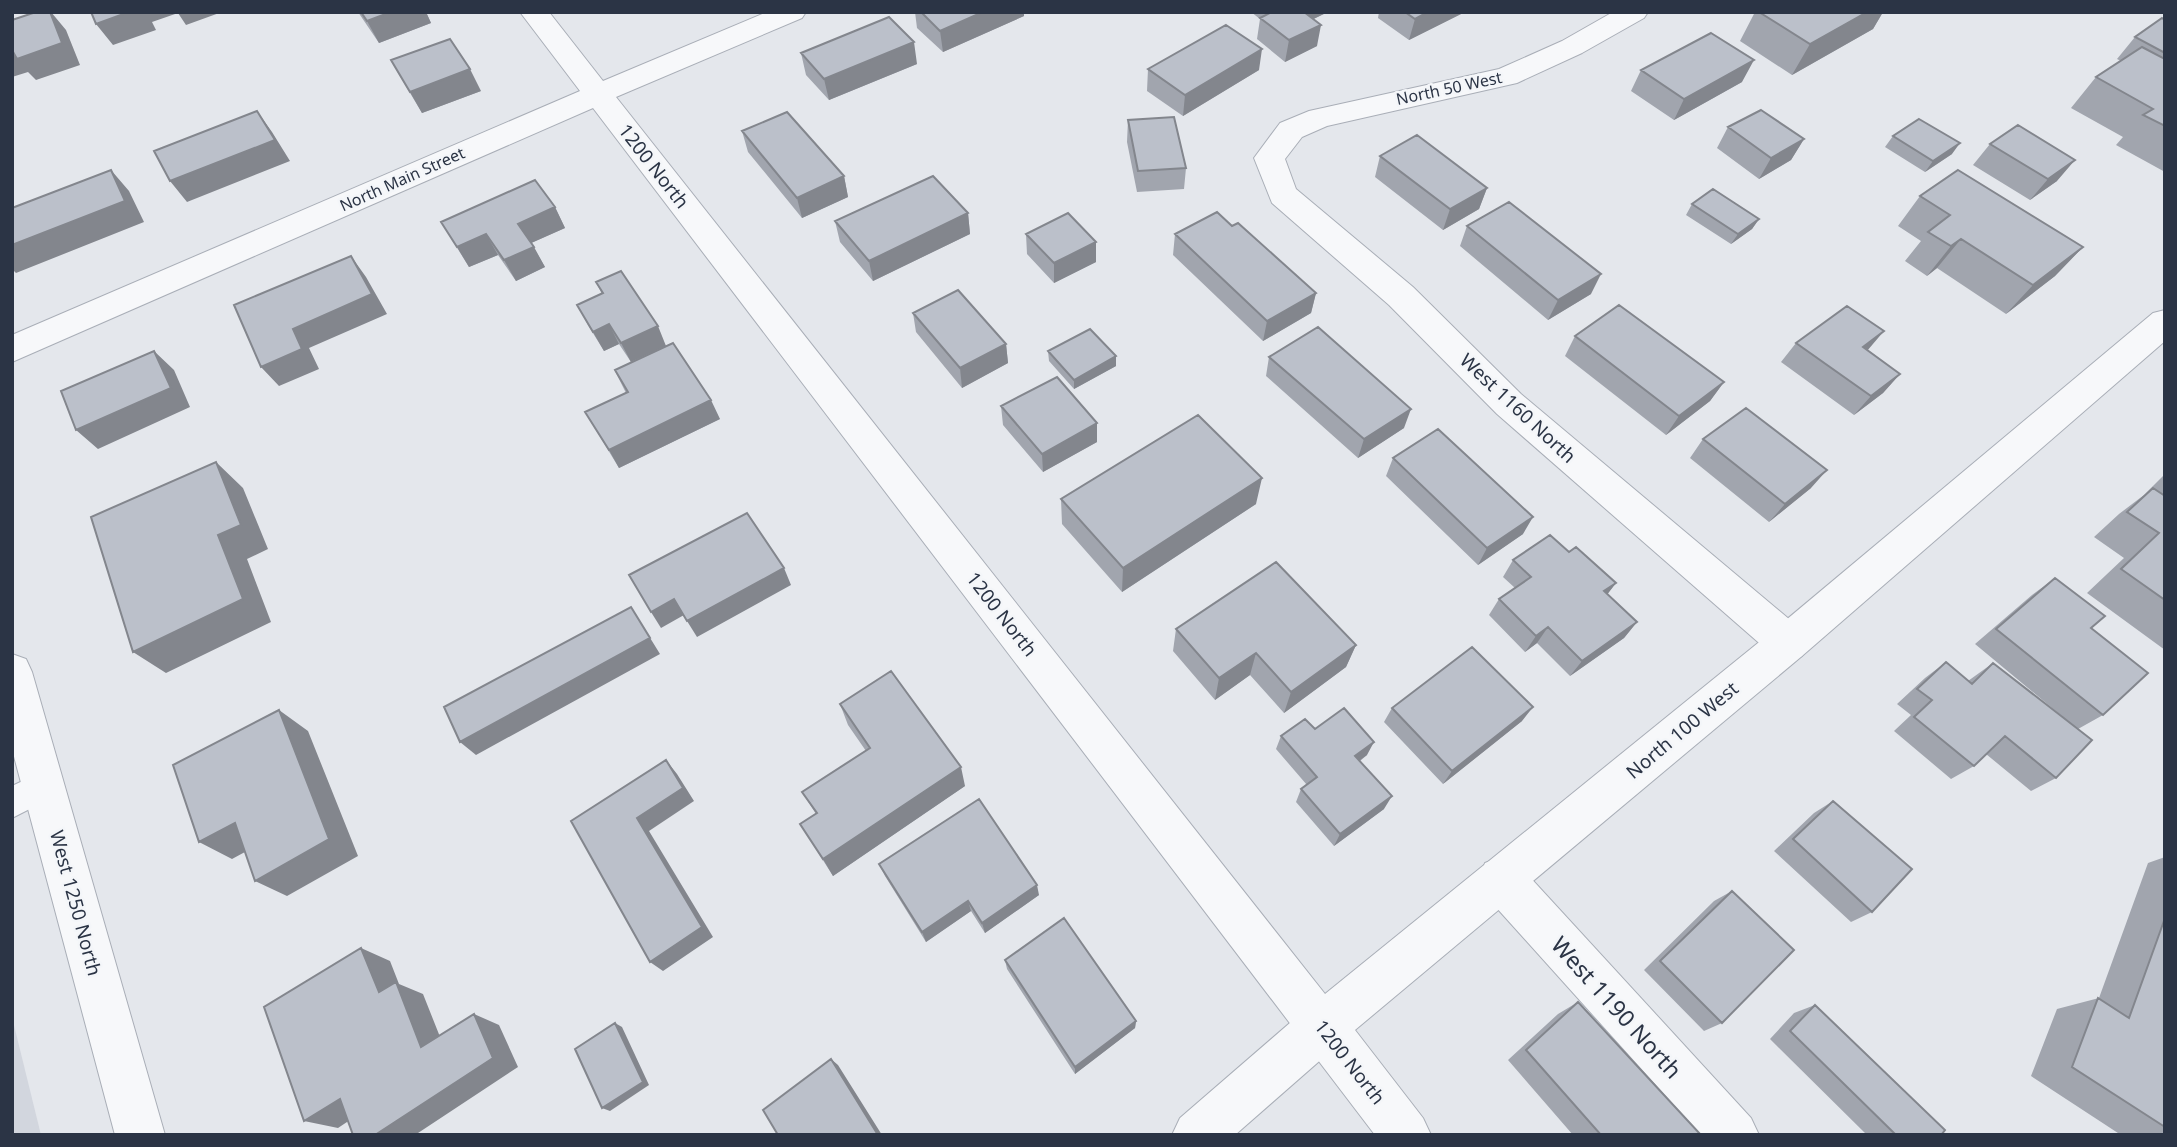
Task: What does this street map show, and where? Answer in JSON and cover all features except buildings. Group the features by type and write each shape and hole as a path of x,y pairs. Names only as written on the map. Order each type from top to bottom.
{"street":[{"name":"1200 North","path":"534,12 1406,1135"},
{"name":"North Main Street","path":"12,349 792,12"},
{"name":"North 50 West","path":"1269,158 1291,130 1319,118 1507,76 1572,47 1634,12"},
{"name":"West 1160 North","path":"1269,158 1283,195 1401,296 1509,404 1788,643"},
{"name":"North 100 West","path":"1196,1135 1323,1026 1788,643 2165,322"},
{"name":"West 1250 North","path":"12,672 28,795 140,1135"},
{"name":"West 1190 North","path":"1501,879 1734,1135"}],"shaded area":[{"path":"12,1017 41,1135 12,1135"}]}
